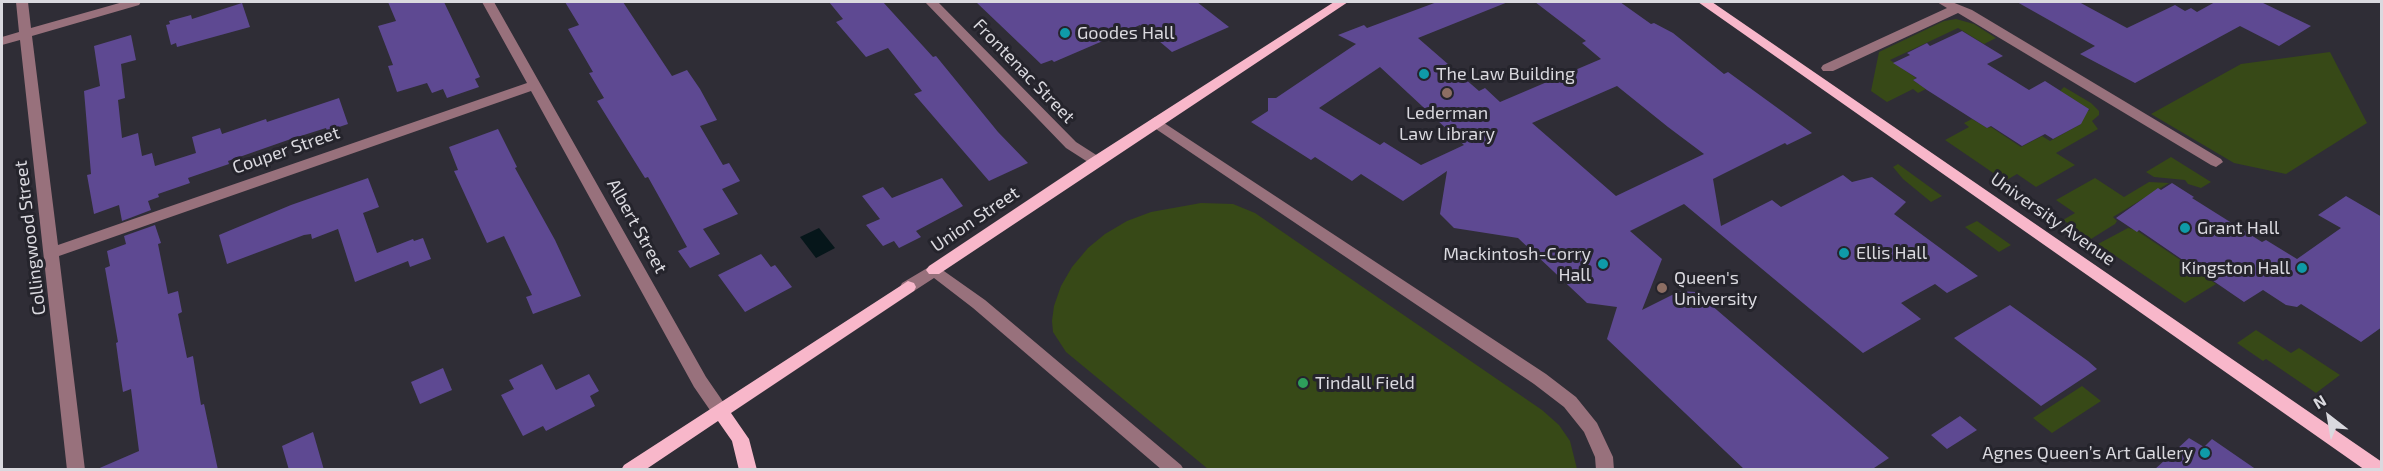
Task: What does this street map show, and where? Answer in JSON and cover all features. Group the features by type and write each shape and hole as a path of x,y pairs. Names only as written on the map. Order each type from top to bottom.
{"main road":[{"name":"Union Street","path":"934,270 1095,161 1342,2"},
{"name":"University Avenue","path":"1704,2 2379,470"},
{"name":"Union Street","path":"630,470 908,287"},
{"name":"Albert Street","path":"720,411 740,439 748,470"}],"street":[{"name":"Collingwood Street","path":"22,2 76,470"},
{"path":"2,41 135,2"},
{"name":"Albert Street","path":"489,2 700,382 720,411"},
{"name":"Frontenac Street","path":"931,2 1071,145 1095,161"},
{"path":"1944,2 1968,13 2216,162"},
{"path":"1828,68 1956,9"},
{"name":"Couper Street","path":"51,253 535,85"},
{"path":"1155,122 1540,379 1570,402 1591,428 1604,457 1605,470"},
{"path":"934,270 979,304 1175,470"},
{"name":"Union Street","path":"908,287 934,270"}],"green space":[{"path":"1956,19 1974,24 1996,38 1984,44 1958,28 1890,60 1916,78 1913,80 1926,89 1918,93 1913,89 1887,102 1871,91 1879,52 1944,21"},
{"path":"2330,52 2367,123 2286,174 2234,163 2151,114 2241,64"},
{"path":"2064,87 2091,103 2099,111 2099,115 2092,121 2098,129 2056,153 2075,165 2036,187 2017,174 2005,181 1945,140 1969,127 1964,123 1972,119 1987,128 1991,127 2021,147 2042,136 2050,141 2081,124 2078,116 2090,110 2060,91"},
{"path":"2171,157 2211,182 2201,188 2188,184 2185,180 2154,177 2146,172"},
{"path":"1898,164 1942,196 1931,202 1903,179 1893,167"},
{"path":"2095,178 2124,197 2149,182 2169,183 2113,217 2117,221 2115,224 2091,239 2063,220 2075,213 2056,200"},
{"name":"Tindall Field","path":"1201,203 1233,204 1255,213 1542,410 1559,425 1570,441 1577,469 1208,469 1066,352 1053,332 1052,321 1061,286 1072,267 1088,248 1105,234 1127,221 1151,212"},
{"path":"1977,221 2011,245 1999,252 1965,227"},
{"path":"2128,228 2136,230 2216,284 2185,303 2098,244"},
{"path":"2256,330 2291,353 2299,348 2340,375 2316,393 2266,359 2263,361 2237,343"},
{"path":"2082,386 2101,401 2052,433 2033,418"}],"shaded area":[{"path":"819,228 835,248 816,258 800,237"}],"building":[{"path":"388,2 444,2 480,77 475,79 479,87 447,98 443,89 432,93 427,83 397,92 388,66 393,65 378,26 396,21"},
{"path":"565,2 623,2 672,76 687,70 700,89 717,120 700,126 723,165 729,163 740,181 722,189 738,214 703,229 720,254 690,268 678,251 687,247 648,177 645,178 597,101 604,98 589,73 593,72 568,29 579,25"},
{"path":"829,2 883,2 933,57 936,56 998,132 1028,163 989,181 914,94 922,91 888,48 866,57 836,22 843,19"},
{"name":"Goodes Hall","path":"976,2 1197,2 1229,27 1172,52 1140,25 1054,62 1052,60 1041,64"},
{"path":"1437,2 1508,2 1418,38 1479,91 1485,88 1500,102 1601,59 1582,43 1586,41 1535,2 1620,2 1651,24 1654,23 1673,33 1724,74 1728,72 1812,133 1787,145 1785,143 1713,179 1721,226 1772,200 1781,207 1843,175 1852,182 1872,177 1906,202 1894,214 1978,276 1947,293 1935,284 1901,303 1921,319 1863,353 1684,204 1630,231 1662,259 1642,310 1680,291 1696,292 1889,458 1871,470 1745,470 1607,339 1617,307 1587,303 1518,238 1454,228 1440,214 1447,171 1403,201 1361,174 1352,181 1315,157 1311,160 1251,122 1268,111 1268,98 1276,98 1356,44 1338,35 1364,25 1367,28","holes":["1380,67 1464,145 1421,165 1384,142 1380,145 1319,108","1617,86 1668,127 1704,154 1616,196 1532,123"]},
{"path":"2017,2 2079,2 2127,28 2175,5 2185,11 2191,8 2197,12 2215,2 2261,2 2311,26 2279,46 2240,26 2135,83 2080,54 2095,46"},
{"path":"242,3 250,27 177,47 176,43 171,45 166,25 170,24 169,21 191,15 192,19"},
{"path":"1962,31 2003,56 1987,64 2029,90 2045,81 2089,109 2081,124 2053,139 2045,134 2022,146 1991,126 1987,128 1927,90 1913,80 1917,78 1893,63 1927,43 1930,46"},
{"path":"131,35 136,60 121,64 125,98 118,100 122,138 138,133 142,156 152,153 155,166 196,153 192,137 220,128 222,134 339,98 348,124 327,131 326,128 288,140 188,178 190,183 158,194 159,197 148,201 151,210 122,221 119,205 94,214 87,175 91,174 84,91 100,86 94,46"},
{"path":"498,129 517,167 515,168 555,240 581,296 533,314 526,297 532,295 504,236 487,243 454,171 458,170 449,147"},
{"path":"368,178 379,207 363,213 377,253 413,239 414,241 423,238 431,259 410,267 408,261 355,282 338,229 312,239 311,234 304,235 227,264 219,235 291,205"},
{"path":"942,178 963,206 916,231 921,237 899,248 894,241 883,246 866,225 880,219 862,196 883,187 892,198"},
{"name":"Kingston Hall","path":"2172,183 2262,242 2266,240 2297,259 2341,228 2318,215 2346,196 2382,217 2382,327 2361,342 2301,304 2297,307 2286,305 2263,290 2244,302 2139,230 2137,232 2116,218 2158,188 2161,190"},
{"path":"155,225 161,243 158,244 168,294 178,291 182,312 178,314 187,358 193,356 201,405 204,404 218,470 95,470 139,451 131,389 123,392 116,343 118,342 105,268 110,266 107,251 126,244 124,236"},
{"path":"761,254 771,267 775,265 792,287 745,312 718,275"},
{"path":"2010,305 2097,369 2041,406 1954,338"},
{"path":"542,364 556,390 589,374 599,391 590,396 595,406 546,431 543,426 523,436 501,395 514,389 509,380"},
{"path":"443,368 452,390 420,404 411,382"},
{"path":"1960,416 1977,430 1947,449 1931,435"},
{"path":"313,432 324,470 289,470 282,446"},
{"name":"Agnes Queen’s Art Gallery","path":"2189,438 2204,447 2212,439 2257,470 2154,470"}],"place":[{"name":"Goodes Hall","path":"1065,33"},
{"name":"The Law Building","path":"1424,74"},
{"name":"Lederman Law Library","path":"1447,93"},
{"name":"Grant Hall","path":"2185,228"},
{"name":"Ellis Hall","path":"1844,253"},
{"name":"Mackintosh-Corry Hall","path":"1603,264"},
{"name":"Kingston Hall","path":"2302,268"},
{"name":"Queen's University","path":"1662,288"},
{"name":"Tindall Field","path":"1303,383"},
{"name":"Agnes Queen’s Art Gallery","path":"2205,453"}]}
